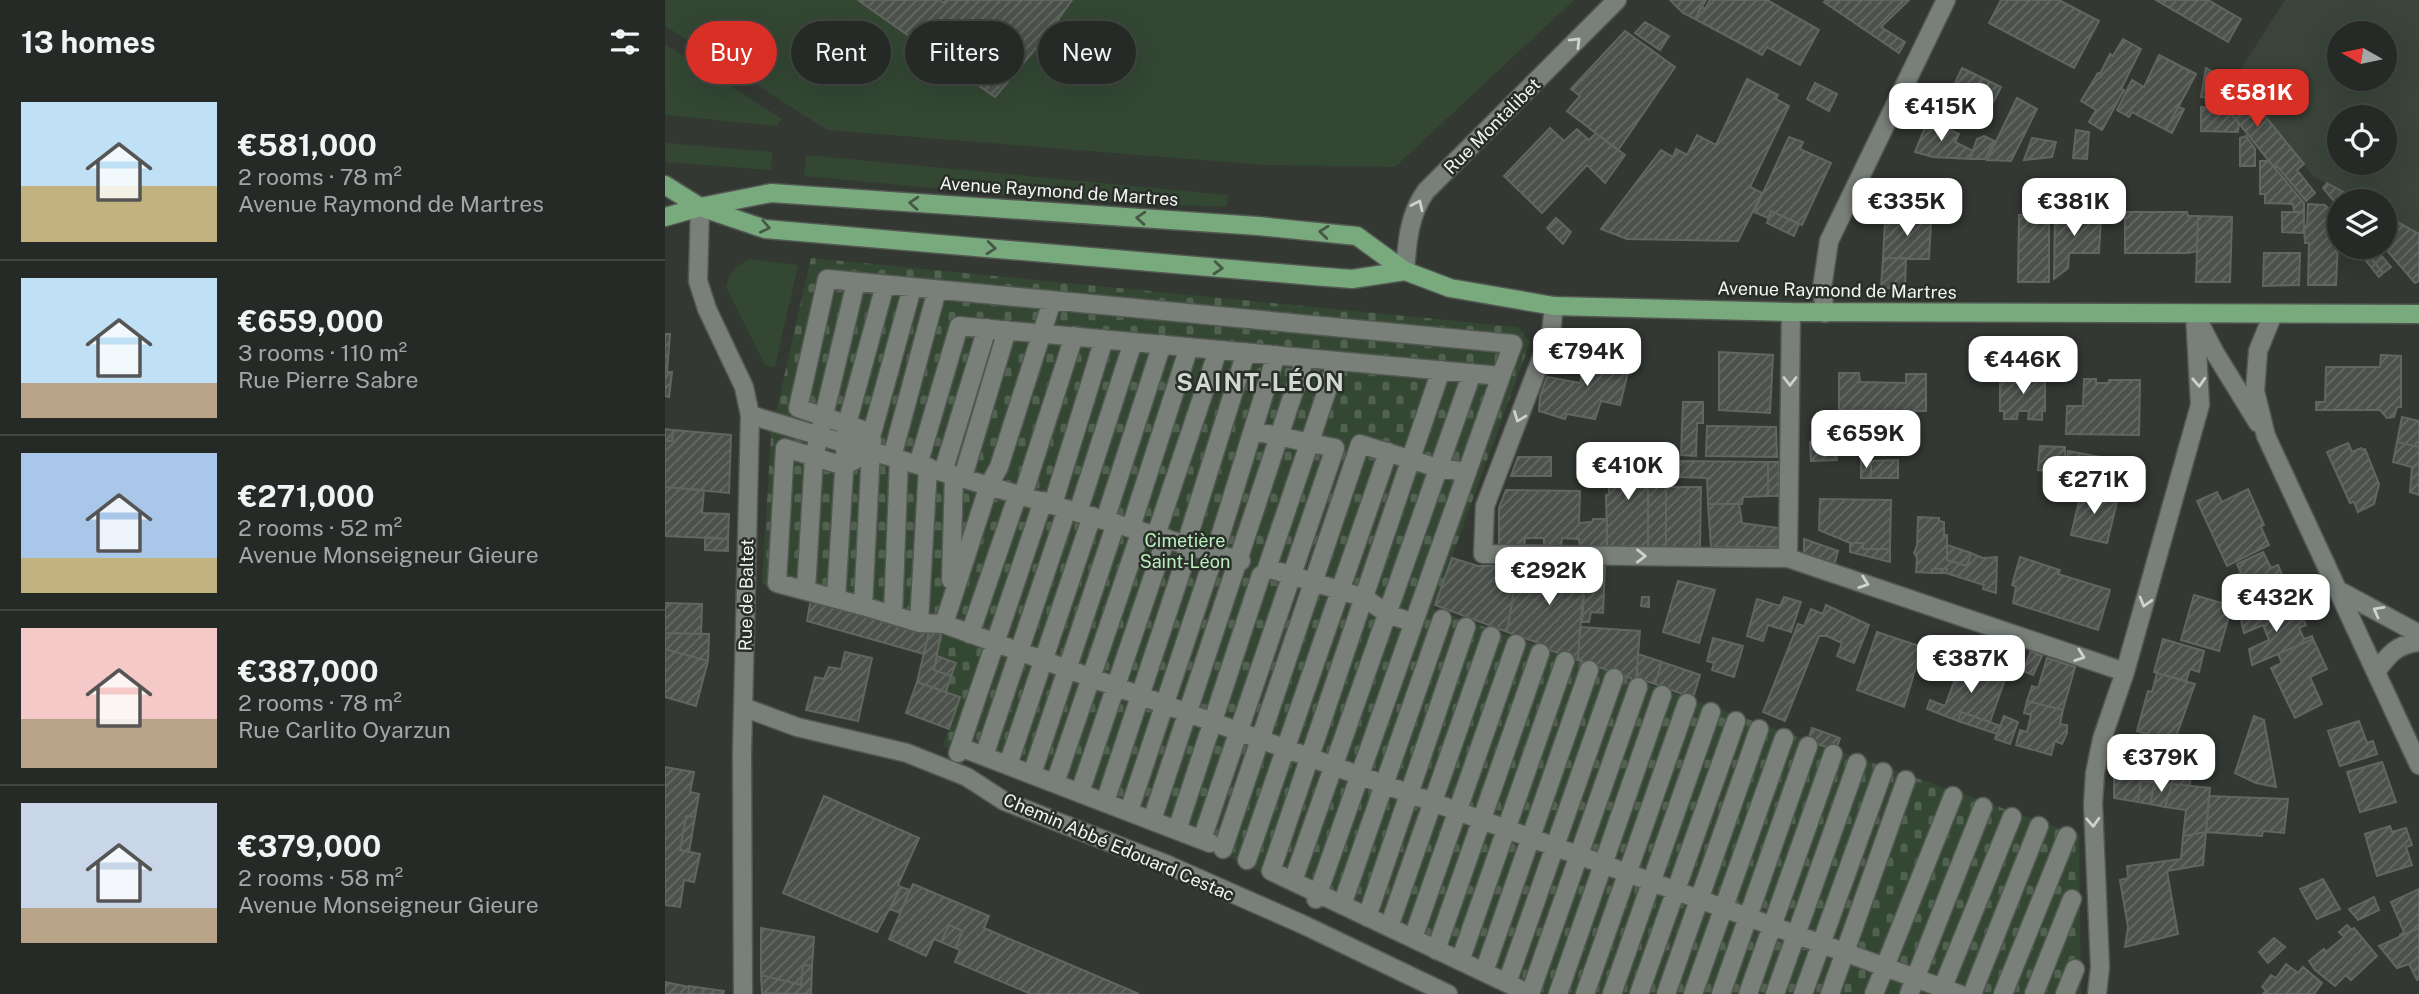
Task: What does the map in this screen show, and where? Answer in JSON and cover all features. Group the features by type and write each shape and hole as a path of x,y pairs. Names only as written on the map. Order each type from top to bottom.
{"main road":[{"name":"Avenue Raymond de Martres","path":"665,185 700,207 765,229 1352,279 1405,271"},
{"name":"Avenue Raymond de Martres","path":"665,217 771,193 1258,226 1357,236 1405,271 1450,288 1554,306 1825,313 2419,314"}],"street":[{"name":"Rue Montalibet","path":"1405,271 1407,243 1416,204 1426,191 1617,0"},
{"path":"1825,313 1822,288 1829,241 1946,0"},
{"name":"Rue de Baltet","path":"700,207 698,281 707,309 744,387 750,415 743,707 743,994"},
{"path":"1317,897 1359,777 1413,623 1513,344 827,279 798,408 785,448 777,583 919,623 944,624 1309,759 1333,767 1359,777 1433,804 1675,891 1747,918 1885,967 1912,986 1947,992 2012,817"},
{"path":"806,590 814,457 856,282"},
{"path":"836,598 847,425 884,285"},
{"path":"863,606 872,442 912,288"},
{"path":"893,615 896,458 937,290"},
{"path":"944,624 989,485 999,467 1052,301"},
{"path":"1554,306 1551,333 1485,506 1483,554 1789,558 2125,671"},
{"path":"1789,558 1791,312"},
{"path":"2195,314 2215,353 2266,436 2419,765"},
{"path":"2097,994 2100,967 2094,794 2102,739 2125,671 2200,405 2195,314"},
{"path":"2266,436 2255,391 2258,351 2273,314"},
{"path":"919,623 959,326 1501,376"},
{"path":"951,602 941,471 987,328"},
{"path":"941,471 1007,330"},
{"path":"970,634 1074,336"},
{"path":"1080,792 1115,687 1104,520 1104,339"},
{"path":"1055,783 1091,678 1104,520 1133,342"},
{"path":"1032,774 1067,669 1104,520 1162,344"},
{"path":"1009,765 1043,661 1104,520 1189,347"},
{"path":"984,756 1019,652 1218,350"},
{"path":"1105,802 1188,545 1246,352"},
{"path":"1129,811 1215,553 1276,355"},
{"path":"1151,820 1240,560 1304,358"},
{"path":"1177,830 1337,360"},
{"path":"1271,871 1441,370"},
{"path":"1293,881 1472,373"},
{"path":"798,408 847,425 896,458 1240,560"},
{"path":"750,415 846,444 872,442"},
{"path":"1253,431 1335,448"},
{"path":"1202,839 1335,448 1347,441 1438,468 1467,472"},
{"path":"844,466 872,442"},
{"path":"1223,849 1360,444"},
{"path":"785,448 844,466"},
{"path":"1247,860 1388,452"},
{"path":"1104,520 994,643 959,750 1009,765 1202,839 1293,881 1317,897 1342,905 1530,994 1639,687"},
{"path":"1240,560 1257,551 1263,555 1264,571"},
{"path":"1264,571 1291,575 1365,598 1386,613 1413,623"},
{"path":"2336,589 2419,634"},
{"path":"1342,905 1443,619"},
{"path":"1367,917 1466,627"},
{"path":"1389,927 1491,636"},
{"path":"2376,672 2394,649 2406,643 2419,642"},
{"path":"1413,938 1516,644"},
{"path":"1436,950 1541,653"},
{"path":"1460,961 1565,661"},
{"path":"1484,972 1589,670"},
{"path":"1507,983 1614,678"},
{"path":"1558,994 1662,695"},
{"path":"1585,994 1687,704"},
{"name":"Chemin Abbé Edouard Cestac","path":"743,707 797,727 907,753 967,777 1004,800 1168,865 1304,925 1448,994"},
{"path":"1612,994 1711,712"},
{"path":"1639,994 1736,721"},
{"path":"1666,994 1759,729"},
{"path":"1693,994 1784,737"},
{"path":"1721,994 1808,746"},
{"path":"1748,994 1833,754"},
{"path":"1775,994 1857,763"},
{"path":"1803,994 1883,772"},
{"path":"1830,994 1906,780"},
{"path":"1874,994 1953,796"},
{"path":"1912,986 1983,807"},
{"path":"1972,994 2039,826"},
{"path":"2003,994 2067,836"},
{"path":"2034,994 2072,899"},
{"path":"2065,994 2075,969"}],"shaded area":[{"path":"2285,0 2419,0 2419,234 2397,222 2397,189 2337,189 2313,176 2248,95 2232,83"}],"green space":[{"path":"665,0 1574,0 1395,167 1264,165 827,130 755,84 777,84 777,21 686,21 686,39 665,26"},
{"path":"665,44 686,57 686,84 727,84 782,119 776,126 665,115"},
{"path":"665,143 772,152 771,170 665,162"},
{"path":"806,155 1228,195 1227,207 1058,200 804,176"},
{"name":"Cimetière Saint-Léon","path":"811,258 1518,327 1530,342 1433,609 2079,835 2081,994 1519,994 1203,845 943,746 960,697 946,692 955,663 937,656 941,634 762,584 769,434"},
{"path":"750,259 798,265 775,367 765,365 726,287 734,270"}],"building":[{"path":"858,0 940,0 944,3 946,0 1072,0 1057,21 1038,21 1038,46 1024,63 1024,21 905,21 905,33"},
{"path":"1670,0 1706,0 1695,19 1683,13"},
{"path":"1710,0 1767,0 1819,30 1800,65 1767,47 1762,55 1695,19 1701,7 1705,9"},
{"path":"1909,0 1881,27 1905,42 1899,53 1824,2"},
{"path":"2001,0 2059,0 2099,21 2074,68 1989,23"},
{"path":"2156,0 2208,0 2241,19 2228,42"},
{"path":"1645,22 1669,36 1660,50 1635,33"},
{"path":"1625,31 1675,67 1618,150 1567,111 1580,96 1571,89"},
{"path":"2123,39 2141,49 2121,89 2124,90 2102,130 2089,122 2096,110 2081,101 2110,54 2113,56"},
{"path":"2159,55 2196,74 2166,130 2132,112 2129,117 2117,110 2132,80 2144,87"},
{"path":"1962,68 2001,87 1983,123 1945,104"},
{"path":"2206,68 2248,95 2304,164 2297,170 2315,193 2306,201 2277,166 2275,168 2269,161 2229,111 2214,99 2201,97"},
{"path":"1747,79 1778,95 1776,99 1789,106 1750,187 1762,193 1738,241 1627,239 1601,229 1661,150 1673,157 1676,149 1687,155 1697,135 1716,145"},
{"path":"1815,83 1837,94 1829,111 1807,99"},
{"path":"977,84 1006,84 995,97"},
{"path":"2017,98 2037,109 2011,161 1987,160"},
{"path":"2178,107 2184,109 2172,133 2166,130"},
{"path":"2201,107 2225,108 2239,123 2238,132 2201,131"},
{"path":"1928,120 1959,134 1955,142 1973,151 1970,159 1933,157 1915,152"},
{"path":"1550,128 1564,141 1577,129 1589,140 1596,133 1625,155 1605,183 1587,165 1542,213 1504,176"},
{"path":"2076,130 2089,132 2087,159 2073,158"},
{"path":"1984,136 1994,141 1985,159 1970,159 1977,139"},
{"path":"2246,136 2255,149 2255,166 2240,166 2240,138"},
{"path":"1789,137 1803,142 1800,149 1831,163 1802,225 1771,211 1768,218 1754,212"},
{"path":"2032,138 2056,142 2052,157 2024,160"},
{"path":"2260,161 2269,161 2304,203 2304,212 2294,212 2293,204 2265,203 2265,194 2260,194"},
{"path":"2327,183 2338,189 2327,189 2327,193 2323,188"},
{"path":"2308,204 2325,205 2327,259 2337,259 2336,285 2308,285 2309,243 2305,243 2304,226 2307,226"},
{"path":"2055,208 2061,208 2061,216 2101,217 2099,253 2069,253 2068,268 2054,279"},
{"path":"1771,211 1799,224 1794,236 1767,223"},
{"path":"1899,211 1916,211 1917,222 1931,222 1929,259 1883,258 1885,221 1897,221"},
{"path":"2125,212 2187,212 2188,216 2198,216 2197,251 2125,253"},
{"path":"2282,212 2304,212 2304,233 2282,232"},
{"path":"2019,215 2049,215 2049,282 2018,282"},
{"path":"2198,216 2232,217 2230,282 2196,282"},
{"path":"1556,218 1571,232 1563,244 1547,228"},
{"path":"2397,222 2419,234 2419,281 2415,283 2394,259 2397,259"},
{"path":"2264,253 2300,253 2299,285 2263,286"},
{"path":"1883,258 1906,258 1905,288 1881,288"},
{"path":"2365,259 2372,259 2383,273 2379,277"},
{"path":"2372,259 2384,259 2391,267 2383,273"},
{"path":"665,334 670,334 667,372 672,372 669,397 665,396"},
{"path":"1590,348 1631,360 1620,405 1601,401 1595,419 1567,414 1565,419 1539,411 1540,396 1547,377 1580,383"},
{"path":"1719,352 1773,355 1770,413 1719,410"},
{"path":"2381,355 2401,356 2401,407 2397,407 2394,417 2387,418 2380,410 2316,410 2316,402 2325,402 2326,367 2380,367"},
{"path":"1839,373 1859,373 1860,382 1906,383 1906,374 1926,374 1926,411 1839,410"},
{"path":"2000,375 2045,376 2045,411 2042,411 2042,420 2028,419 2029,411 2018,411 2017,419 2004,419 2004,411 2000,411"},
{"path":"2084,379 2096,379 2096,383 2109,383 2109,380 2140,380 2139,435 2066,434 2067,406 2083,406"},
{"path":"1683,402 1703,402 1703,423 1697,423 1696,456 1681,455"},
{"path":"2402,417 2419,421 2419,447 2397,442"},
{"path":"1707,426 1776,427 1777,457 1706,456"},
{"path":"665,429 673,430 672,441 665,441"},
{"path":"673,430 731,435 729,493 665,487 665,441 672,441"},
{"path":"1810,442 1835,442 1837,460 1811,461"},
{"path":"2397,442 2419,447 2419,495 2410,492 2412,467 2393,462"},
{"path":"2348,443 2352,452 2365,449 2379,484 2374,504 2358,512 2354,502 2350,503 2327,452"},
{"path":"2040,446 2065,447 2065,472 2038,470"},
{"path":"2068,451 2112,459 2108,476 2065,468"},
{"path":"1518,457 1551,457 1551,476 1511,476"},
{"path":"1609,457 1648,457 1648,547 1607,546 1606,495 1609,494"},
{"path":"1648,457 1666,457 1666,547 1648,547"},
{"path":"1898,460 1898,478 1871,478 1871,461"},
{"path":"1678,461 1768,462 1768,496 1743,497 1742,504 1708,504 1707,478 1678,477"},
{"path":"1861,461 1871,461 1871,478 1861,478"},
{"path":"1768,462 1779,462 1779,496 1768,496"},
{"path":"665,487 704,490 702,513 729,514 728,539 665,536"},
{"path":"1666,487 1701,487 1700,547 1666,547"},
{"path":"2082,489 2118,498 2107,543 2071,535"},
{"path":"2248,489 2264,525 2261,527 2269,545 2227,566 2197,501 2217,492 2222,502"},
{"path":"1506,490 1580,491 1579,523 1607,519 1607,546 1580,546 1579,539 1562,538 1561,546 1544,546 1544,538 1525,538 1524,546 1499,546 1499,508"},
{"path":"1820,499 1891,500 1890,549 1863,549 1863,543 1850,543 1819,530"},
{"path":"1708,504 1739,504 1742,523 1779,528 1779,547 1711,547"},
{"path":"1918,517 1939,518 1939,521 1944,522 1947,560 1967,566 1971,553 1983,558 1997,557 1996,593 1983,589 1984,585 1946,573 1947,569 1932,569 1932,573 1916,572 1917,558 1914,553 1917,546"},
{"path":"705,537 728,539 728,551 705,550"},
{"path":"1804,539 1838,551 1834,566 1807,557 1804,554"},
{"path":"1850,543 1863,543 1863,549 1890,549 1890,562 1850,552"},
{"path":"1947,545 1971,553 1967,566 1947,560"},
{"path":"2263,552 2271,568 2278,565 2286,584 2260,596 2265,609 2241,620 2232,587 2240,584 2236,575 2241,573 2237,564"},
{"path":"2020,557 2060,570 2058,574 2110,590 2098,630 2013,603 2016,587 2012,585"},
{"path":"1452,558 1478,566 1518,566 1507,632 1435,605"},
{"path":"1518,566 1585,567 1578,660 1507,632"},
{"path":"1586,567 1605,567 1603,613 1591,612 1589,622 1582,622"},
{"path":"1932,569 1947,569 1946,573 1932,573"},
{"path":"1678,581 1715,590 1699,643 1663,632"},
{"path":"2194,595 2232,606 2219,651 2181,640"},
{"path":"1642,597 1649,597 1649,607 1641,606"},
{"path":"1784,597 1801,602 1791,632 1768,625 1763,641 1747,636 1757,599 1780,606"},
{"path":"811,598 929,632 924,654 807,621"},
{"path":"665,603 702,604 701,634 665,633"},
{"path":"1826,605 1869,625 1854,663 1837,656 1842,643 1827,636 1819,636 1785,721 1763,712 1798,624 1804,626 1811,609 1823,614"},
{"path":"2299,608 2306,625 2299,628 2304,639 2312,636 2313,639 2252,665 2249,649 2269,640 2263,625 2244,633 2241,620 2263,610 2269,622"},
{"path":"1580,627 1640,631 1636,680 1578,660"},
{"path":"929,632 941,634 934,670 951,676 946,692 917,682"},
{"path":"1877,632 1922,647 1904,707 1857,690"},
{"path":"665,633 709,634 708,661 665,649"},
{"path":"1713,638 1743,646 1734,677 1712,670 1714,663 1707,661"},
{"path":"2163,639 2204,651 2199,672 2190,669 2186,681 2154,672"},
{"path":"2313,639 2327,669 2310,677 2322,704 2295,718 2271,668 2282,663 2278,654"},
{"path":"665,649 708,661 696,706 665,697"},
{"path":"2031,651 2042,656 2033,675 2023,671"},
{"path":"845,652 872,658 858,721 806,710 815,677 824,679 829,667 841,669"},
{"path":"1638,654 1662,662 1655,684 1637,678"},
{"path":"937,656 956,663 951,676 934,670"},
{"path":"2047,658 2075,667 2063,710 2027,701 2032,686 2038,688"},
{"path":"1662,662 1700,675 1693,698 1655,684"},
{"path":"1961,663 2005,679 1990,722 1961,712 1958,721 1927,709 1930,700 1945,706"},
{"path":"2157,673 2195,684 2174,742 2137,731 2148,691 2152,692"},
{"path":"917,682 960,697 949,729 906,713"},
{"path":"2027,701 2063,710 2060,724 2067,725 2067,733 2062,744 2055,741 2051,755 2016,745 2020,730 2027,732 2031,715 2024,713"},
{"path":"1961,712 2001,726 1997,734 1958,721"},
{"path":"2004,716 2018,722 2010,744 1995,739"},
{"path":"2254,716 2264,720 2276,787 2256,783 2235,773"},
{"path":"2359,721 2367,743 2373,741 2377,754 2340,766 2328,731"},
{"path":"1812,728 1840,738 1836,750 1808,741"},
{"path":"2120,751 2165,756 2191,765 2190,786 2141,781 2138,802 2114,798 2114,777"},
{"path":"2382,762 2396,802 2360,812 2347,772"},
{"path":"665,767 694,772 690,792 699,794 695,817 686,816 680,850 700,854 694,882 684,880 680,907 665,905"},
{"path":"2141,781 2155,782 2150,804 2138,802"},
{"path":"2155,782 2172,784 2165,807 2150,804"},
{"path":"2172,784 2210,788 2206,832 2183,836 2186,810 2165,807"},
{"path":"824,796 919,838 898,885 901,887 877,932 783,893"},
{"path":"2209,796 2288,799 2284,833 2263,831 2262,836 2206,832"},
{"path":"686,816 695,817 689,852 680,850"},
{"path":"2390,826 2392,832 2406,828 2412,845 2406,847 2412,865 2377,876 2365,834"},
{"path":"2206,832 2203,865 2167,871 2178,934 2125,947 2128,927 2120,880 2128,878 2127,866 2181,859 2183,836"},
{"path":"2323,879 2340,909 2317,919 2300,889"},
{"path":"913,884 989,916 984,928 1139,994 1031,994 955,962 960,950 955,948 963,931 949,925 941,942 934,939 926,956 889,939"},
{"path":"901,887 910,890 900,913 890,909"},
{"path":"2419,889 2419,928 2400,936 2404,932 2391,902"},
{"path":"2374,897 2379,910 2358,920 2349,909"},
{"path":"949,925 963,931 955,948 941,942"},
{"path":"2347,925 2352,930 2354,928 2377,956 2351,980 2346,975 2335,986 2315,970 2309,961 2324,949 2326,952 2344,937 2339,932"},
{"path":"761,928 814,937 812,966 803,965 801,985 761,975"},
{"path":"2419,928 2417,980 2409,964 2397,968 2379,946"},
{"path":"2274,938 2285,947 2268,963 2259,952"},
{"path":"2286,964 2298,973 2303,967 2322,983 2314,994 2263,994 2266,990 2262,987 2271,975 2276,978"},
{"path":"803,965 812,966 811,994 762,993 761,975 801,985"},
{"path":"665,982 689,987 688,994 665,994"},
{"path":"689,986 724,991 723,994 688,994"}],"district":[{"name":"SAINT-LÉON","path":"1261,382"}]}
